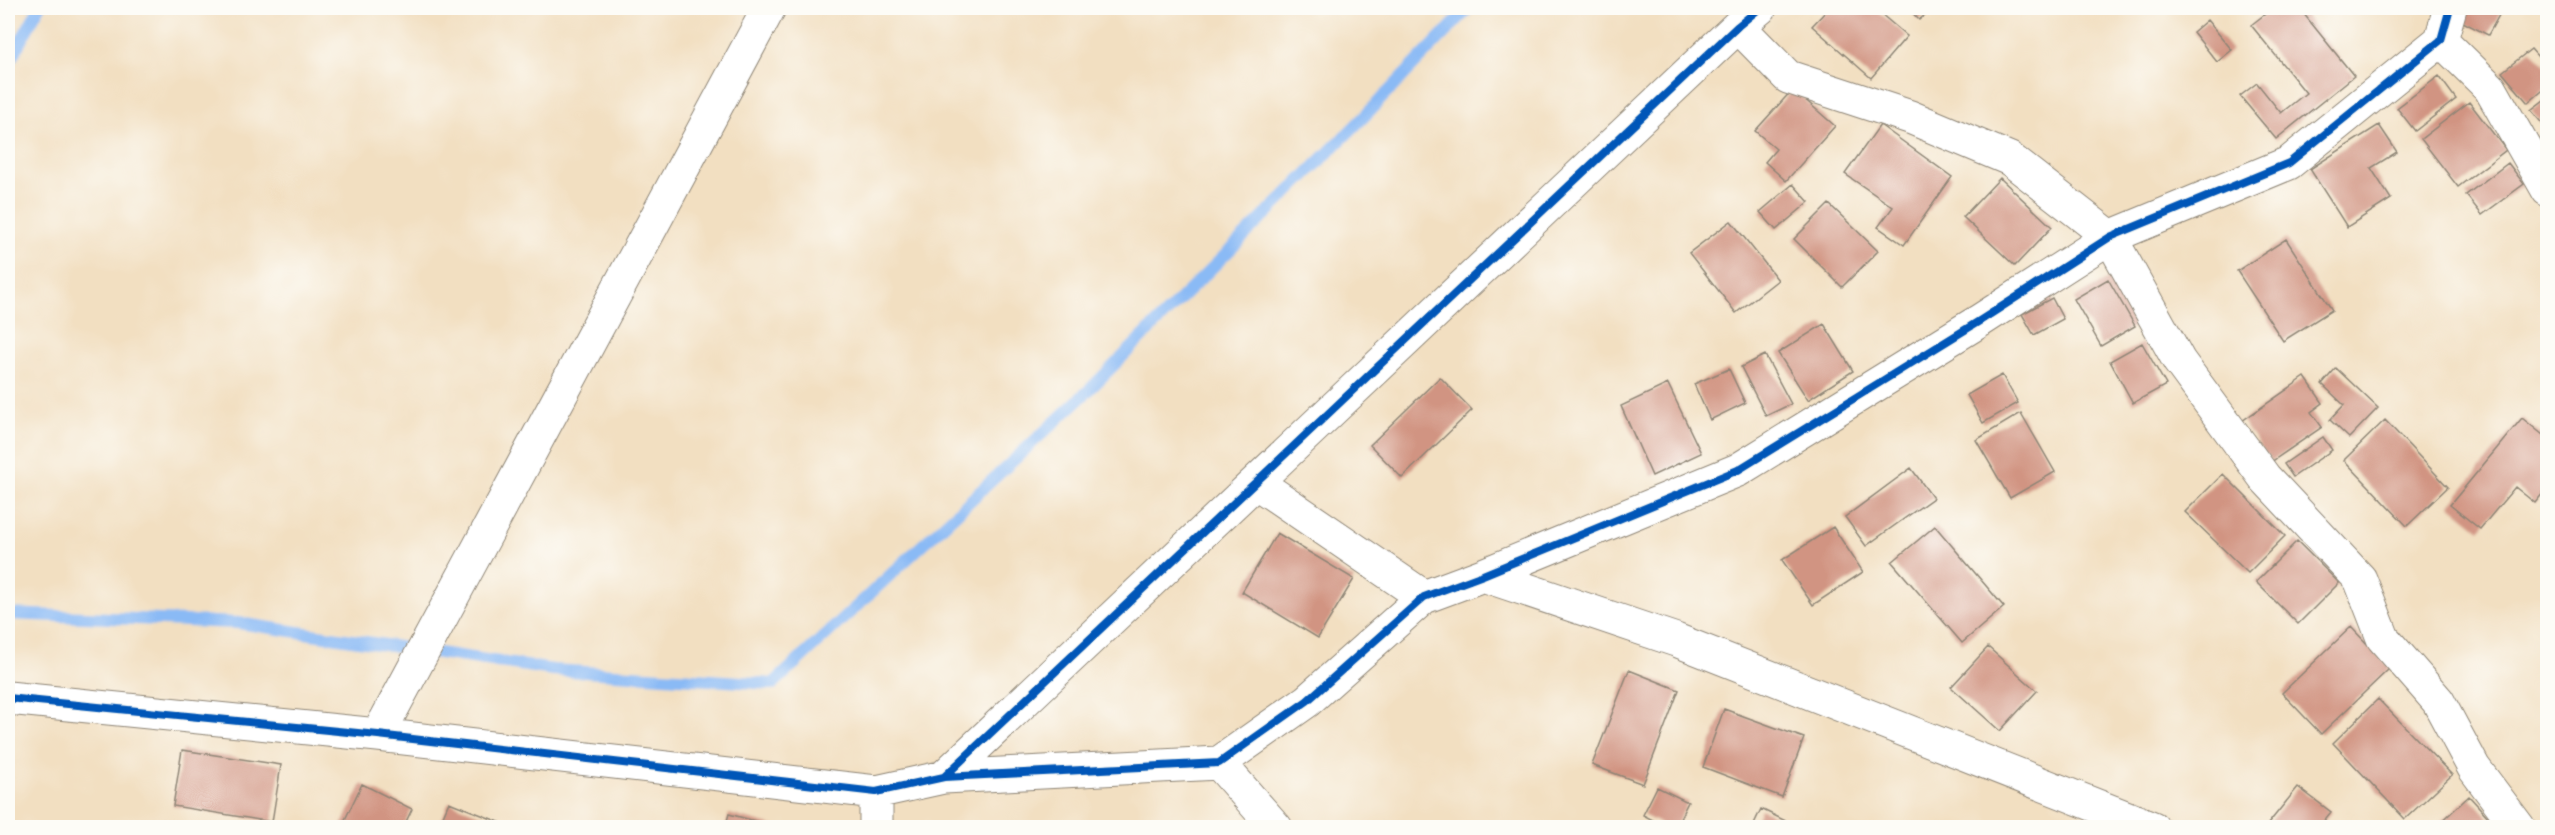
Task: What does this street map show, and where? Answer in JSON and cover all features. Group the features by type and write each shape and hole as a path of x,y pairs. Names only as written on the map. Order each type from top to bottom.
{"street":[{"path":"378,735 769,8"},
{"path":"8,698 378,735 876,792 945,777 1219,763 1307,700 1424,597 1738,470 2110,237 2289,163 2441,40 2450,8"},
{"path":"945,777 1749,16 1788,77 1910,117 2010,159 2110,237 2179,361 2265,478 2360,579 2383,638 2438,700 2474,768 2519,828"},
{"path":"2441,40 2490,88 2547,190"},
{"path":"1257,483 1424,597"},
{"path":"1483,575 1676,640 2152,828"},
{"path":"1219,763 1276,828"},
{"path":"876,792 876,828"}],"building":[{"path":"1829,8 1874,8 1907,36 1871,78 1812,26"},
{"path":"1908,8 1933,8 1919,20"},
{"path":"2273,8 2299,8 2354,76 2276,139 2240,96 2257,83 2281,113 2306,93 2251,25"},
{"path":"2466,8 2503,8 2488,35 2459,20"},
{"path":"2207,20 2232,50 2217,62 2193,32"},
{"path":"2531,49 2548,68 2548,86 2528,103 2502,72"},
{"path":"2439,76 2456,99 2415,131 2397,108"},
{"path":"1793,89 1835,126 1786,181 1765,162 1776,149 1755,131"},
{"path":"2548,97 2548,131 2531,110"},
{"path":"2469,102 2506,150 2458,187 2421,139"},
{"path":"1880,125 1952,177 1904,245 1878,227 1893,207 1845,174"},
{"path":"2379,125 2397,152 2371,168 2391,199 2347,227 2310,169"},
{"path":"2508,163 2524,184 2482,215 2466,195"},
{"path":"2000,178 2052,227 2015,266 1963,217"},
{"path":"1793,184 1809,202 1776,230 1760,212"},
{"path":"1829,204 1878,251 1842,287 1794,239"},
{"path":"1731,221 1778,280 1736,313 1689,253"},
{"path":"2286,239 2332,310 2283,341 2237,271"},
{"path":"2108,279 2135,326 2101,346 2074,299"},
{"path":"2052,298 2063,319 2034,335 2022,314"},
{"path":"1824,324 1853,371 1808,400 1778,353"},
{"path":"2142,343 2166,385 2133,403 2110,361"},
{"path":"1765,355 1791,404 1766,416 1741,367"},
{"path":"2336,368 2378,408 2349,438 2330,420 2344,405 2322,384"},
{"path":"1729,369 1745,403 1710,420 1694,384"},
{"path":"2002,375 2018,403 1983,423 1967,395"},
{"path":"1440,377 1472,410 1402,478 1370,445"},
{"path":"2305,377 2323,403 2311,412 2322,427 2271,462 2242,421"},
{"path":"1668,384 1701,453 1652,476 1621,406"},
{"path":"2021,413 2055,472 2010,498 1976,440"},
{"path":"2522,418 2548,439 2548,487 2535,503 2515,487 2480,529 2450,505"},
{"path":"2385,420 2448,487 2407,526 2344,460"},
{"path":"2323,437 2332,450 2293,477 2284,464"},
{"path":"1911,468 1933,498 1866,546 1845,517"},
{"path":"2223,474 2285,536 2248,573 2185,512"},
{"path":"1935,526 2004,607 1962,643 1892,562"},
{"path":"1833,527 1863,572 1813,605 1782,560"},
{"path":"1277,533 1354,579 1318,638 1242,592"},
{"path":"2297,541 2339,583 2298,624 2256,582"},
{"path":"2351,627 2390,668 2321,734 2282,693"},
{"path":"1988,647 2037,691 2000,731 1951,687"},
{"path":"1629,670 1679,690 1643,784 1592,765"},
{"path":"2378,699 2452,775 2405,819 2333,743"},
{"path":"1724,709 1804,738 1782,797 1703,767"},
{"path":"182,750 281,765 272,822 173,806"},
{"path":"362,784 412,809 403,828 341,828"},
{"path":"1657,787 1688,802 1675,828 1668,828 1643,815"},
{"path":"2298,787 2331,812 2318,828 2272,828 2268,824"},
{"path":"2469,796 2498,828 2435,828"},
{"path":"449,802 512,827 512,828 438,828"},
{"path":"1761,809 1792,824 1790,828 1752,828"},
{"path":"729,814 777,827 777,828 725,828"}],"waterway":[{"path":"8,64 39,8"},
{"path":"8,614 238,623 553,670 773,684 1088,391 1359,122 1469,8"}],"cycle path":[{"path":"8,698 378,735 876,792 944,777 1738,26 1760,8"},
{"path":"944,777 1219,763 1307,701 1424,597 1738,470 1981,320 2110,237 2289,163 2441,40 2450,8"}]}
